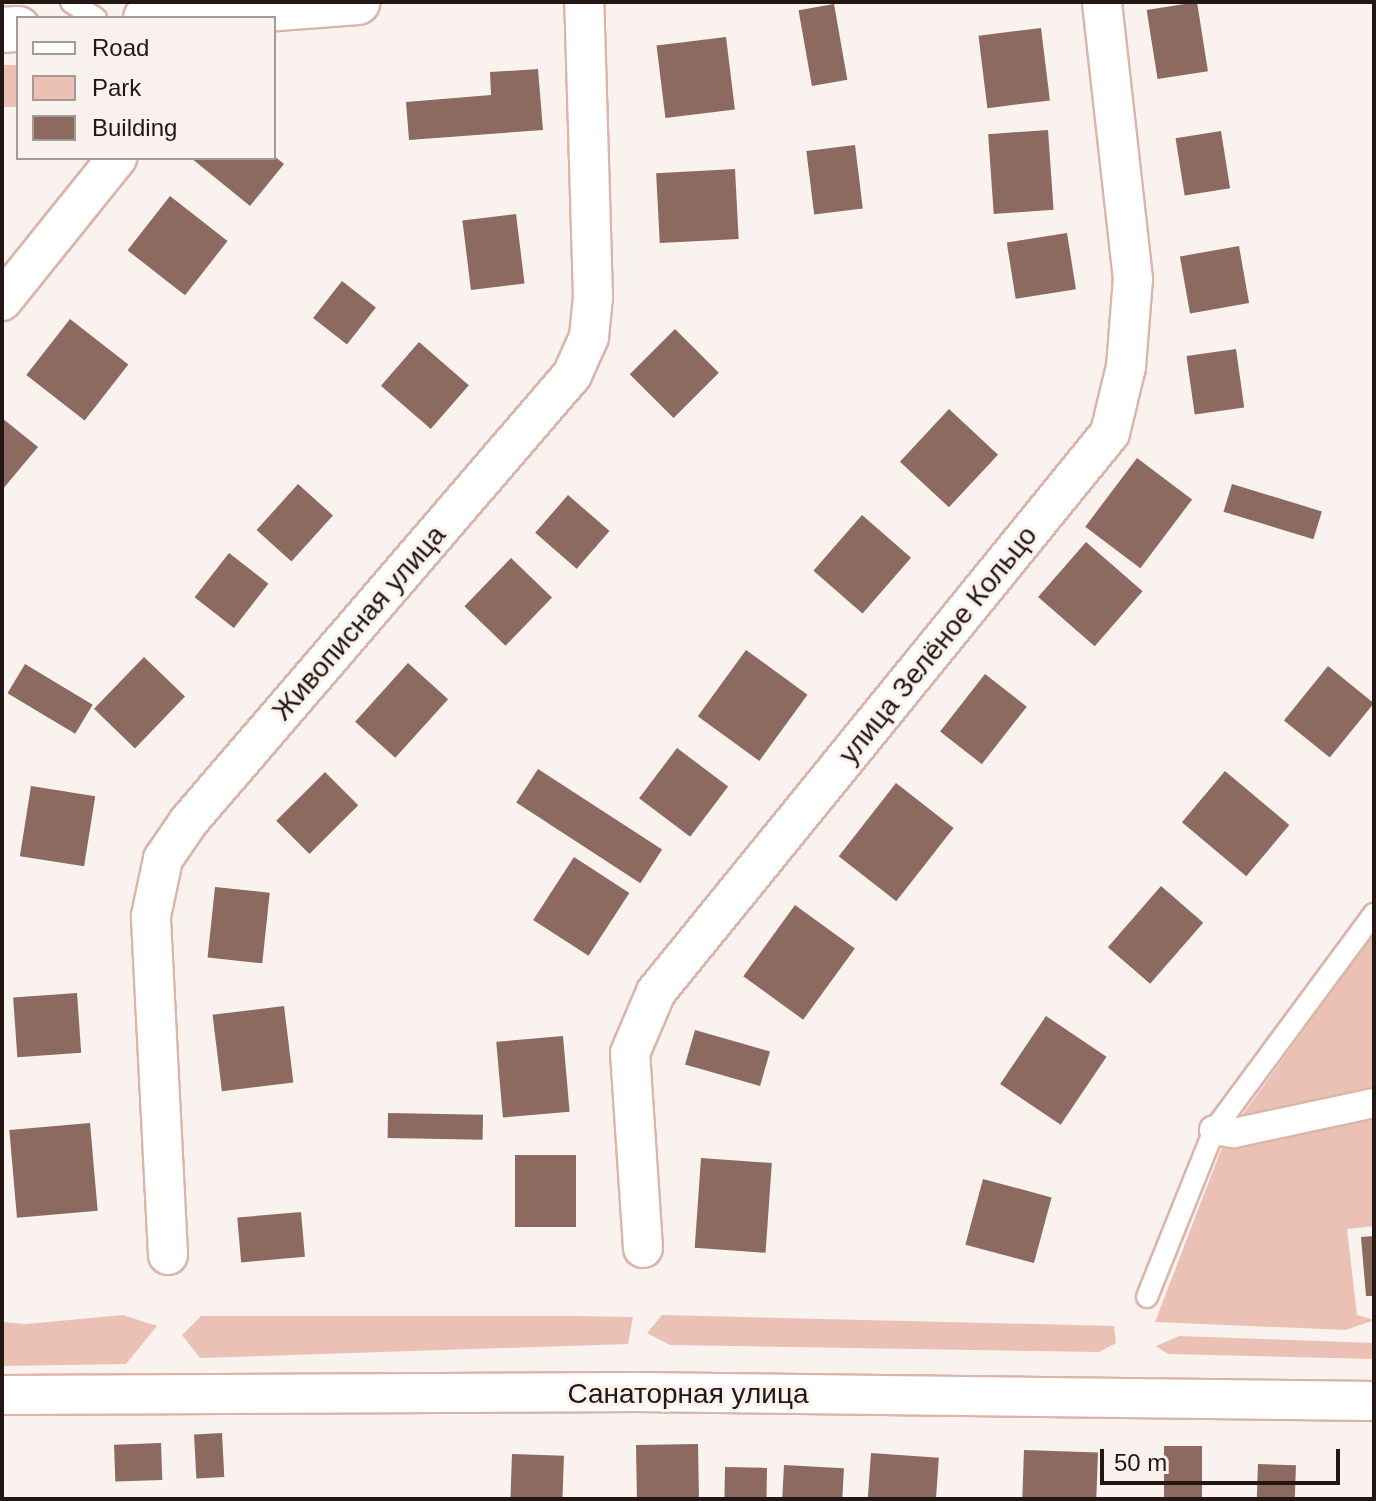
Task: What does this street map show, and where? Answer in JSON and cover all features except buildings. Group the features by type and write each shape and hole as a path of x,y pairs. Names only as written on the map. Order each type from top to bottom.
{"street":[{"path":"204,16 357,2"},
{"name":"Живописная улица","path":"168,1255 151,916 163,859 189,821 572,375 589,337 593,297 584,2"},
{"name":"улица Зелёное Кольцо","path":"643,1248 630,1053 656,992 1110,433 1126,367 1133,279 1102,2"},
{"path":"2,301 115,160"},
{"path":"1214,1130 1234,1133 1374,1103"},
{"name":"Санаторная улица","path":"2,1395 638,1392 1374,1401"}],"lane":[{"path":"71,2 93,16"},
{"path":"1147,1297 1214,1130 1374,914"}],"green space":[{"path":"2,65 16,65 16,107 2,107"},
{"path":"1374,933 1374,1094 1235,1125"},
{"path":"1374,1109 1374,1226 1347,1229 1357,1315 1374,1320 1346,1330 1155,1322 1224,1142"},
{"path":"123,1315 157,1326 126,1364 2,1366 2,1322 26,1324"},
{"path":"662,1315 1114,1326 1116,1343 1099,1352 670,1345 647,1333"},
{"path":"201,1316 633,1317 628,1344 200,1358 182,1335"},
{"path":"1179,1336 1374,1343 1374,1359 1168,1354 1156,1346"}]}
